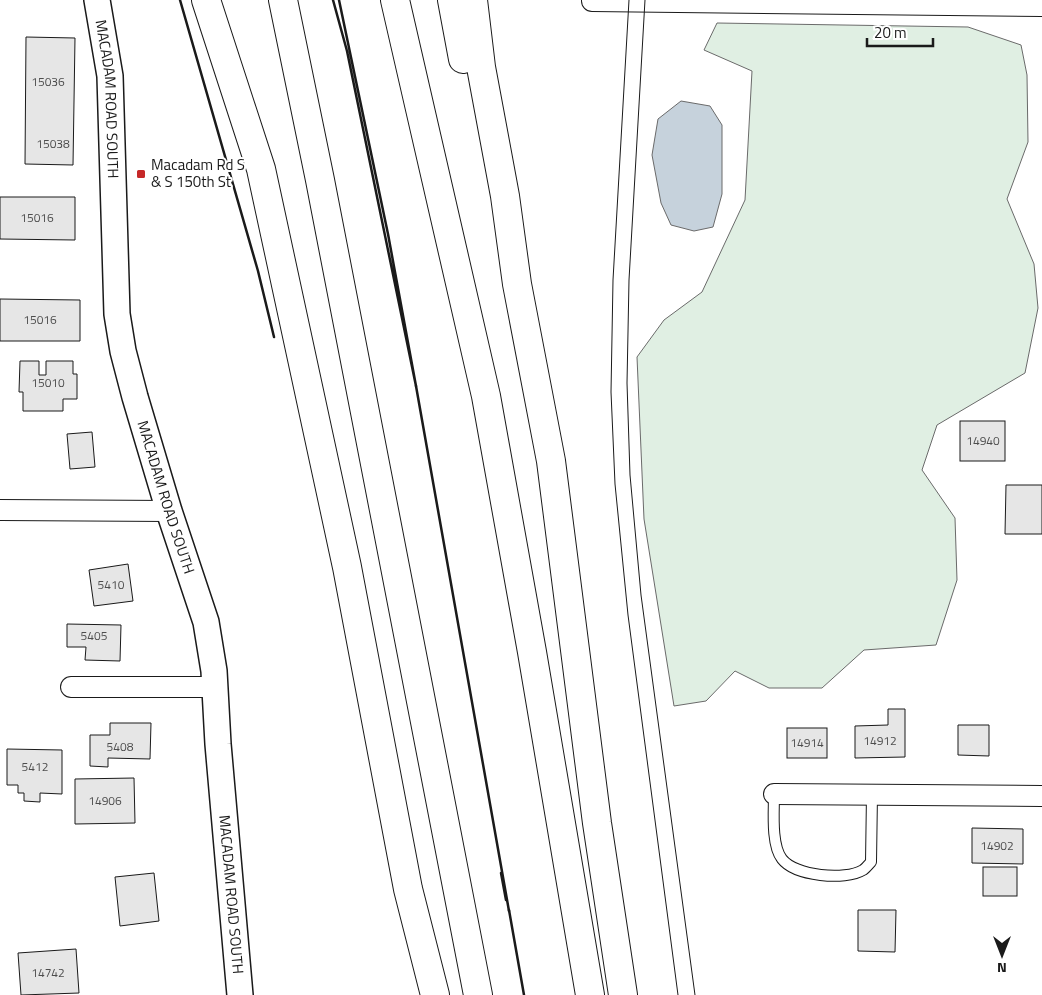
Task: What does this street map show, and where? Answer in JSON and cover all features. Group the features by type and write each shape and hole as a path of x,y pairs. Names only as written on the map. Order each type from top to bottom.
{"highway":[{"path":"206,0 261,169 347,567 408,889 435,995"},
{"path":"266,0 320,180"},
{"path":"282,0 320,180 478,995"},
{"path":"395,0 486,396 532,652 590,995"},
{"path":"452,0 490,193 517,284"},
{"path":"473,0 481,67 505,196 517,284 551,461 597,823 623,995"}],"street":[{"name":"MACADAM ROAD SOUTH","path":"97,0 110,76 118,314 123,351 169,511 206,622 215,687 240,995"},
{"path":"592,1 1042,6"},
{"path":"0,510 169,511"},
{"path":"72,687 215,687"},
{"path":"774,794 1042,796"}],"lane":[{"path":"774,794 773,829 782,859 797,870 838,877 863,870 871,862 872,794"}],"green space":[{"path":"717,23 968,27 1021,45 1027,75 1028,142 1007,199 1034,264 1038,308 1025,373 937,425 922,470 955,518 957,580 936,645 864,650 822,688 769,688 735,671 706,701 674,706 644,519 637,357 664,320 702,292 745,200 752,71 704,50"}],"shaded area":[{"path":"681,101 710,106 722,125 722,194 713,227 694,231 671,225 661,203 652,155 658,119"}],"building":[{"path":"26,37 75,38 73,165 25,164"},
{"path":"0,197 75,197 75,240 0,239"},
{"path":"0,299 80,300 80,341 0,341"},
{"path":"20,361 39,361 39,375 46,375 46,361 73,361 73,374 77,374 77,399 63,399 63,411 23,411 23,392 19,392"},
{"path":"960,421 1005,421 1005,461 960,461"},
{"path":"92,432 95,467 70,469 67,434"},
{"path":"1006,485 1042,485 1042,534 1005,534"},
{"path":"128,564 133,601 94,606 89,570"},
{"path":"67,624 121,625 120,661 85,660 86,647 67,647"},
{"path":"888,709 905,709 905,757 855,758 855,726 888,725"},
{"path":"110,723 151,723 150,759 108,758 108,767 90,766 90,735 110,735"},
{"path":"958,725 989,725 989,756 958,755"},
{"path":"787,728 827,728 827,758 787,758"},
{"path":"7,749 62,750 62,794 40,793 40,802 24,801 24,793 18,793 18,785 7,785"},
{"path":"134,778 135,823 75,824 75,779"},
{"path":"972,828 1023,829 1023,864 972,863"},
{"path":"983,867 1017,867 1017,896 983,896"},
{"path":"154,873 159,921 120,926 115,877"},
{"path":"858,910 896,910 895,952 858,951"},
{"path":"76,949 79,993 21,995 18,953"}],"tram line":[{"path":"629,0 613,280 611,392 615,484 628,615 678,995"},
{"path":"645,0 629,280 627,383 630,475 641,595 695,995"}],"wall":[{"path":"180,0 258,271 274,337"},
{"path":"333,0 347,51 416,386 388,234 339,0"},
{"path":"416,386 509,911"},
{"path":"501,873 506,900"},
{"path":"509,910 524,995"}],"place":[{"name":"Macadam Rd S & S 150th St","path":"141,174"}]}
